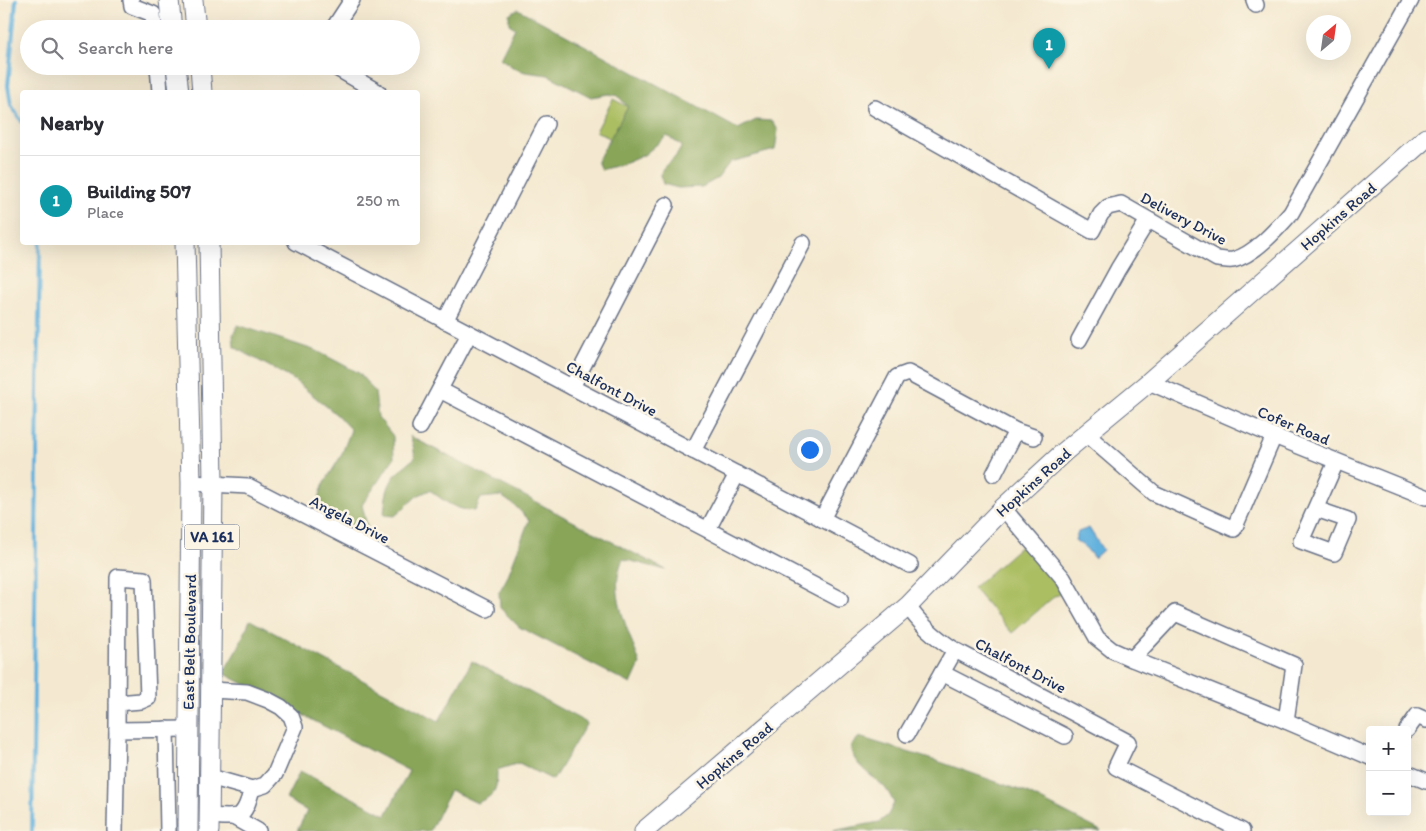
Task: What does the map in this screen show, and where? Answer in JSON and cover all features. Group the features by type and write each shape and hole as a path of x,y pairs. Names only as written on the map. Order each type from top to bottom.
{"main road":[{"path":"177,75 179,90"},
{"path":"201,75 202,90"},
{"name":"Hopkins Road","path":"644,831 908,606 1003,508 1426,138"},
{"name":"East Belt Boulevard","path":"185,245 191,482 188,831"},
{"name":"East Belt Boulevard","path":"209,245 213,483 209,823"}],"street":[{"path":"131,0 132,6 164,17 194,14"},
{"path":"339,20 352,0"},
{"name":"Delivery Drive","path":"875,108 1092,231 1101,214 1108,207 1121,204 1217,258 1230,261 1245,256 1275,231 1291,213 1411,0"},
{"path":"159,75 160,90"},
{"path":"349,75 375,90"},
{"path":"445,321 546,124"},
{"path":"572,387 666,205"},
{"path":"1079,340 1118,269 1148,220"},
{"path":"693,451 803,243"},
{"name":"Chalfont Drive","path":"302,245 910,566"},
{"path":"420,427 469,334"},
{"path":"822,519 897,377 908,372 1016,431 1034,437"},
{"name":"Cofer Road","path":"1149,382 1336,462 1426,497"},
{"path":"440,390 840,599"},
{"path":"994,474 1016,431"},
{"path":"1086,434 1154,493 1234,529 1274,436"},
{"path":"1316,509 1336,462"},
{"path":"708,529 737,474"},
{"name":"Angela Drive","path":"191,482 248,486 486,609"},
{"path":"1003,508 1063,578 1097,638 1112,650 1132,660 1286,721 1366,755"},
{"path":"115,831 118,577 144,579 148,698 141,701 117,703"},
{"name":"Chalfont Drive","path":"908,606 916,618 937,638 955,650 1128,742 1116,767 1242,831"},
{"path":"1132,660 1175,613 1294,666 1286,721"},
{"path":"907,734 955,650"},
{"path":"942,673 1065,736"},
{"path":"210,777 252,789 265,785 275,774 295,727 291,716 275,704 247,692 211,690"},
{"path":"1048,726 1060,706"},
{"path":"1410,726 1418,716 1426,720"},
{"path":"166,729 168,831"},
{"path":"117,730 188,729"},
{"path":"1411,775 1426,781"},
{"path":"209,823 235,818 243,813 252,789"},
{"path":"235,818 258,831"}],"green space":[{"path":"518,9 738,129 756,120 772,121 778,130 775,150 730,162 718,178 702,187 678,188 663,184 661,174 663,168 676,156 682,146 667,136 644,155 626,163 601,170 597,161 628,107 618,96 609,94 591,97 548,75 525,72 514,68 500,58 515,28 509,24 509,14"},
{"path":"613,99 628,107 611,139 596,131"},
{"path":"238,325 317,351 359,373 375,392 378,417 393,436 394,458 362,505 368,530 360,530 317,505 323,485 341,456 351,430 337,415 294,380 234,347 233,335"},
{"path":"410,436 666,570 623,559 619,572 619,599 626,626 640,664 631,684 519,627 500,608 499,592 507,578 529,520 514,505 501,496 481,498 475,511 451,505 430,490 417,496 395,516 384,515 386,496 391,482 400,470 415,458"},
{"path":"1023,544 1064,590 1012,633 973,588"},
{"path":"250,620 439,721 472,661 587,723 553,780 519,763 497,770 497,782 494,791 477,803 450,790 430,831 297,831 307,811 286,799 300,771 386,815 409,771 223,673 239,646"},
{"path":"859,737 943,763 1025,792 1101,831 832,831 879,822 888,815 894,803 886,789 864,770 855,759 851,746"}],"water":[{"path":"1089,528 1103,550 1094,558 1086,548 1075,540 1078,532"}],"waterway":[{"path":"16,0 8,86 11,105 20,119"},
{"path":"32,831 40,245"}],"place":[{"name":"Building 507","path":"1049,69"}]}
